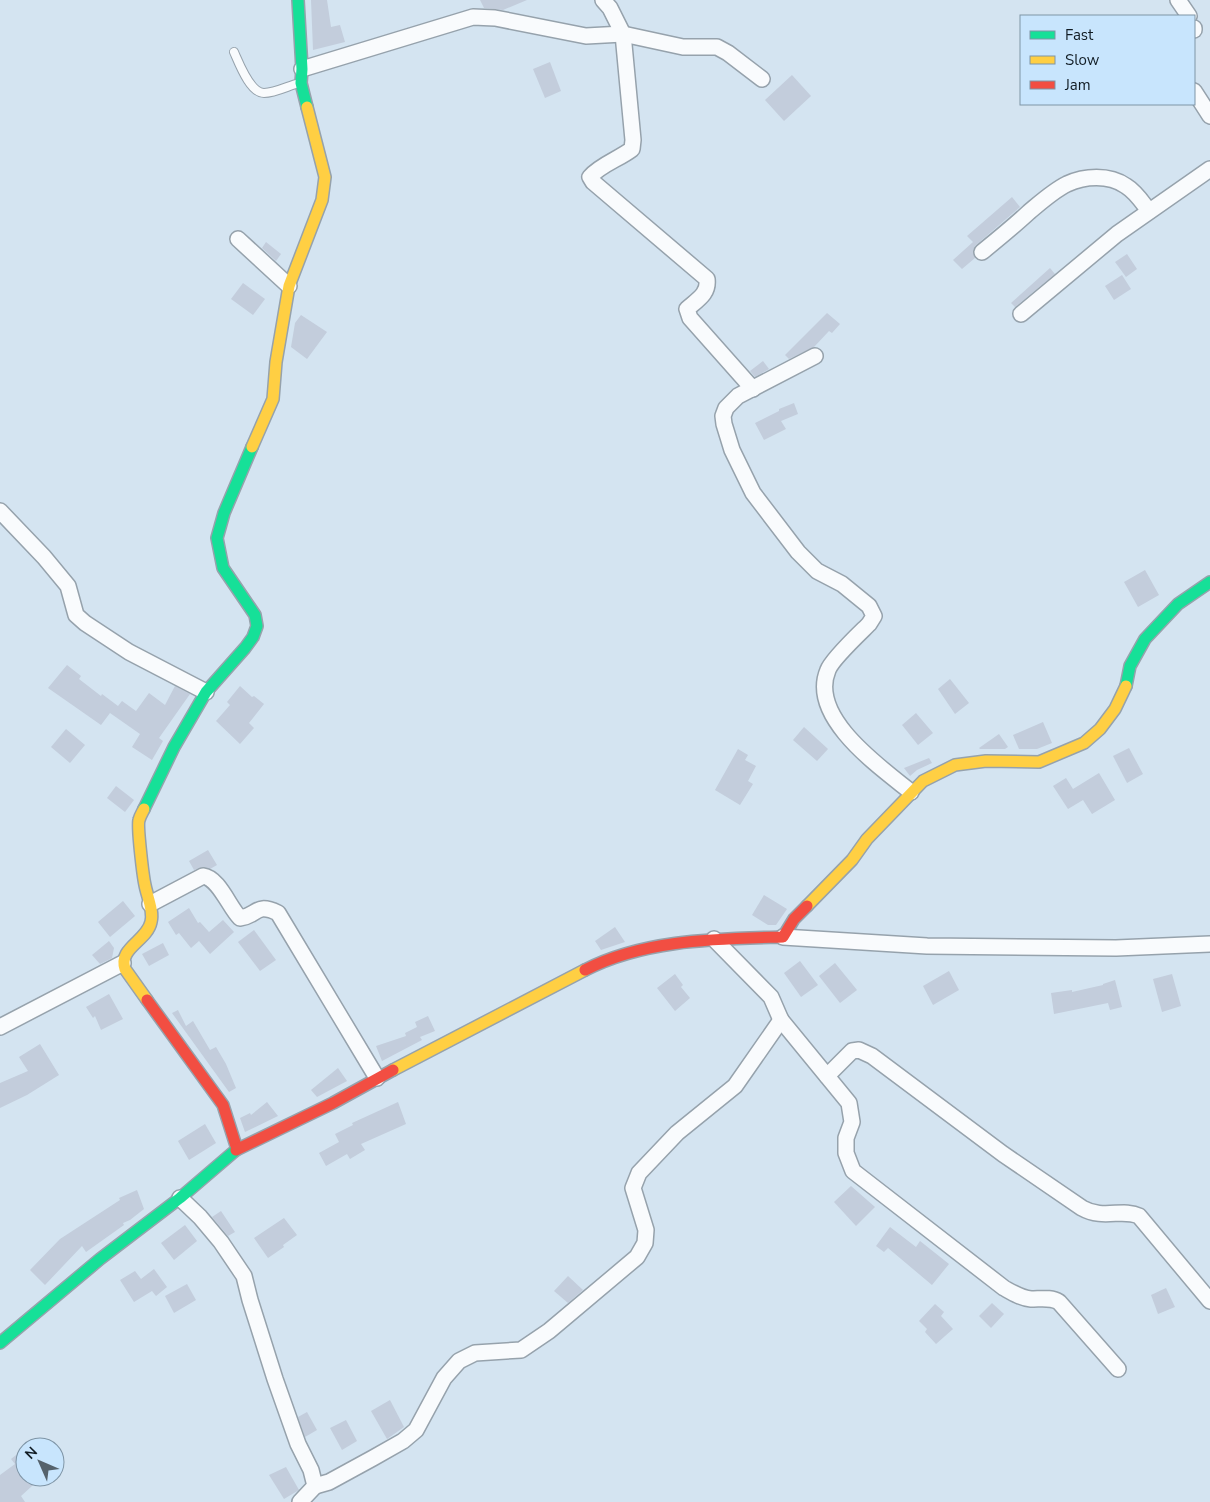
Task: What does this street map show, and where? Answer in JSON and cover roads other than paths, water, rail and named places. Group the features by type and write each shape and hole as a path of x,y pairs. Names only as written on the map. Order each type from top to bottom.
{"street":[{"path":"237,1149 223,1105 124,969 123,963 126,952 146,934 152,921 144,882 138,821 174,747 206,692 245,648 253,637 257,626 255,615 223,568 217,538 224,513 273,399 276,362 289,286 316,216 325,185 323,168 302,76 298,0"},
{"path":"602,0 610,8 624,34 633,140 632,149 594,172 590,177 593,182 707,280 708,286 705,294 688,309 690,318 753,389"},
{"path":"1178,0 1188,15"},
{"path":"302,76 473,17 495,18 586,36 624,34 683,47 717,47 762,79"},
{"path":"1195,92 1210,116"},
{"path":"1021,314 1117,234 1210,169"},
{"path":"982,252 1047,197 1067,184 1076,181 1096,177 1116,180 1127,186 1149,211"},
{"path":"238,239 289,286"},
{"path":"815,356 734,400 726,408 723,416 732,450 753,493 798,552 818,571 842,584 869,606 873,614 869,624 828,668 823,688 827,702 841,729 860,750 911,792"},
{"path":"0,511 44,557 68,586 76,614 85,623 129,652 206,692"},
{"path":"782,937 794,919 852,860 868,839 923,781 955,764 986,761 1039,762 1084,743 1100,729 1115,709 1126,688 1130,666 1144,639 1178,604 1210,582"},
{"path":"150,904 203,876 207,876 215,882 240,918 265,908 278,913 378,1078"},
{"path":"0,1343 100,1259 180,1198 237,1149 333,1103 595,965 644,949 714,939 782,937 927,946 1116,948 1210,944"},
{"path":"714,939 771,997 781,1020 849,1103 852,1122 846,1138 846,1153 853,1171 1004,1288 1016,1295 1029,1299 1048,1299 1059,1302 1118,1369"},
{"path":"0,1027 123,963"},
{"path":"300,1502 314,1486 329,1482 388,1450 416,1430 444,1378 459,1361 475,1353 520,1350 549,1331 637,1256 645,1243 646,1230 633,1188 639,1173 677,1132 735,1086 781,1020"},
{"path":"827,1076 852,1051 859,1050 872,1056 1002,1154 1082,1208 1092,1213 1140,1216 1210,1301"},
{"path":"180,1198 221,1242 244,1276 275,1379 298,1444 311,1470 314,1486"}],"lane":[{"path":"234,52 244,74 256,90 262,93 269,92 302,76"}]}
